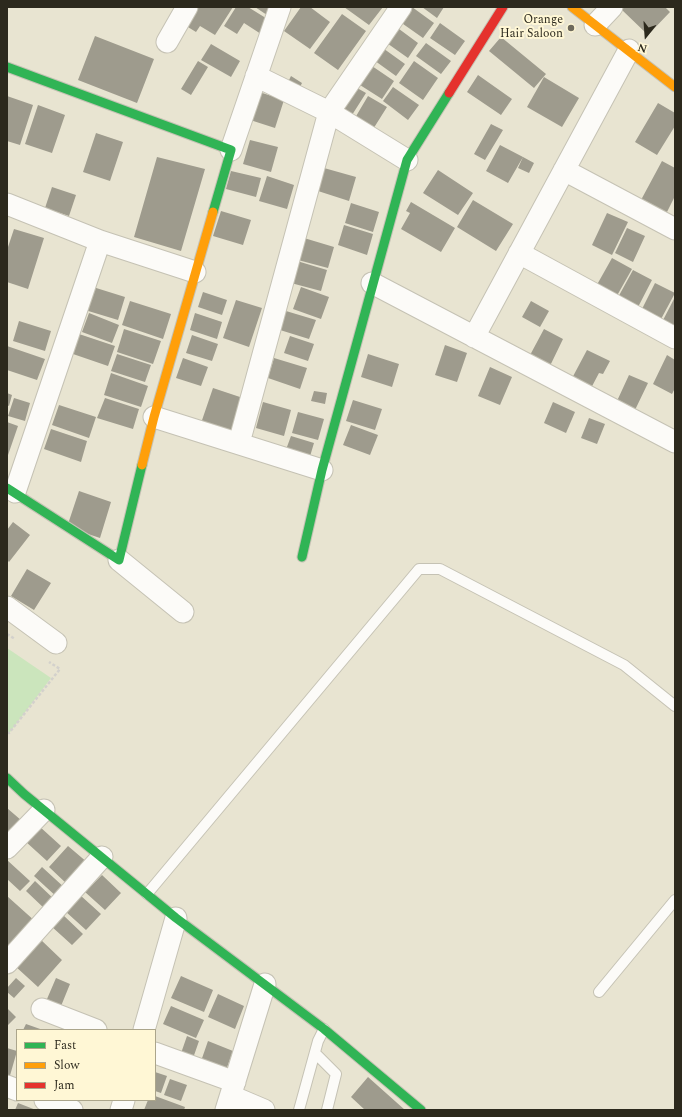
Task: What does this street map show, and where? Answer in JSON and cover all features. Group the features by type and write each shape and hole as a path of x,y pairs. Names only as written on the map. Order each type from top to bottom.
{"street":[{"path":"166,42 187,7"},
{"path":"119,560 154,417 195,272 231,150 280,7"},
{"path":"238,443 329,112 401,7"},
{"path":"302,557 322,470 372,283 407,160 503,7"},
{"path":"572,7 675,87"},
{"path":"595,25 612,7"},
{"path":"474,337 629,50"},
{"path":"7,67 231,150"},
{"path":"256,76 329,112 407,160"},
{"path":"564,170 675,229"},
{"path":"7,204 100,241 195,272"},
{"path":"100,241 11,490 119,560 183,612"},
{"path":"520,253 675,338"},
{"path":"372,283 675,442"},
{"path":"154,417 322,470"},
{"path":"7,607 56,643"},
{"path":"7,778 24,794 176,918 324,1029 421,1110"},
{"path":"7,848 44,810"},
{"path":"7,963 102,857"},
{"path":"144,1029 176,918"},
{"path":"231,1096 265,984"},
{"path":"42,1009 93,1029"},
{"path":"156,1054 231,1096 264,1110"},
{"path":"47,1101 72,1110"}],"lane":[{"path":"148,894 419,569 440,569 624,666 675,706"},
{"path":"598,992 675,900"},
{"path":"299,1110 318,1041 324,1029"},
{"path":"315,1053 336,1074 327,1110"}],"path":[{"path":"7,732 9,733 60,669"}],"green space":[{"path":"7,648 51,678 7,736"}],"building":[{"path":"194,7 233,7 215,35 200,26 196,32 183,24"},
{"path":"236,7 248,7 269,20 261,34 244,23 237,34 224,26"},
{"path":"255,7 277,7 270,17"},
{"path":"301,7 310,7 330,22 310,49 284,31"},
{"path":"344,7 383,7 369,25"},
{"path":"405,7 412,7 434,23 423,38 396,19"},
{"path":"422,7 444,7 437,18"},
{"path":"624,7 665,7 670,12 648,35 622,10"},
{"path":"342,14 366,31 338,70 314,53"},
{"path":"440,23 465,41 455,55 430,38"},
{"path":"395,26 418,43 408,58 384,41"},
{"path":"95,36 154,59 137,103 78,80"},
{"path":"501,37 546,74 534,88 489,51"},
{"path":"426,43 451,61 441,74 416,56"},
{"path":"211,44 240,61 231,77 201,60"},
{"path":"380,46 405,64 396,76 371,58"},
{"path":"198,61 208,67 191,95 181,89"},
{"path":"414,61 438,78 423,100 399,83"},
{"path":"372,66 394,81 382,99 360,85"},
{"path":"478,75 512,99 501,115 467,92"},
{"path":"291,76 302,83 299,89 288,82"},
{"path":"544,77 579,98 562,127 527,107"},
{"path":"350,84 366,93 352,115 337,106"},
{"path":"393,87 419,105 408,120 383,101"},
{"path":"253,90 284,100 275,128 244,118"},
{"path":"7,96 33,105 20,145 7,141"},
{"path":"368,96 387,107 370,134 352,123"},
{"path":"658,103 675,113 675,126 657,155 635,142"},
{"path":"38,105 65,115 52,153 25,144"},
{"path":"491,124 503,130 485,160 474,154"},
{"path":"96,133 123,142 110,181 83,172"},
{"path":"250,140 278,147 271,172 243,164"},
{"path":"500,145 523,157 508,183 486,171"},
{"path":"157,157 205,169 181,251 134,237"},
{"path":"523,157 534,163 529,173 518,168"},
{"path":"662,161 675,168 675,196 666,214 641,200"},
{"path":"324,168 356,177 349,201 318,191"},
{"path":"438,170 473,193 458,215 423,193"},
{"path":"231,171 261,178 256,197 226,189"},
{"path":"267,176 294,185 287,209 259,201"},
{"path":"52,187 76,195 69,216 45,208"},
{"path":"473,200 513,224 496,251 457,227"},
{"path":"411,202 455,228 441,252 401,229 410,213 406,211"},
{"path":"351,203 379,212 373,232 345,223"},
{"path":"221,211 251,220 243,245 213,236"},
{"path":"607,213 628,222 612,255 592,245"},
{"path":"344,225 373,234 367,255 338,245"},
{"path":"627,228 645,236 633,262 615,253"},
{"path":"14,229 44,238 28,289 7,282 7,250"},
{"path":"304,238 334,247 328,268 298,260"},
{"path":"612,258 632,269 614,301 594,290"},
{"path":"297,261 327,270 321,291 291,283"},
{"path":"633,270 652,280 636,311 616,301"},
{"path":"655,283 675,293 660,321 641,311"},
{"path":"93,287 125,297 118,320 85,310"},
{"path":"301,287 329,297 321,319 293,309"},
{"path":"203,292 227,300 222,315 198,307"},
{"path":"675,297 675,332 661,324"},
{"path":"236,300 262,308 249,347 223,338"},
{"path":"130,301 171,314 163,339 122,325"},
{"path":"531,301 549,311 540,327 522,317"},
{"path":"286,311 316,320 309,339 280,330"},
{"path":"89,313 119,325 112,343 82,332"},
{"path":"195,313 222,322 217,339 190,330"},
{"path":"19,321 51,331 45,351 13,341"},
{"path":"124,329 161,341 153,364 117,352"},
{"path":"544,329 563,339 549,368 529,357"},
{"path":"79,334 115,346 108,366 73,354"},
{"path":"192,335 218,344 212,361 186,353"},
{"path":"290,336 314,344 308,361 284,353"},
{"path":"445,345 467,353 457,382 435,375"},
{"path":"7,346 45,359 37,380 7,370"},
{"path":"587,350 610,361 603,374 599,373 589,392 570,382"},
{"path":"117,354 151,365 145,382 111,371"},
{"path":"368,354 399,364 392,387 361,377"},
{"path":"667,355 675,360 675,388 672,394 653,384"},
{"path":"183,358 208,367 201,386 176,378"},
{"path":"274,358 307,368 300,389 268,378"},
{"path":"490,367 512,377 500,405 478,396"},
{"path":"111,373 148,386 141,407 104,395"},
{"path":"629,375 648,383 635,410 617,401"},
{"path":"213,388 243,398 230,438 199,429"},
{"path":"314,391 327,393 325,404 311,401"},
{"path":"7,393 12,395 9,406 7,405"},
{"path":"14,398 30,403 25,421 8,416"},
{"path":"105,398 139,409 133,429 97,418"},
{"path":"353,400 382,409 375,430 346,421"},
{"path":"263,402 291,410 284,436 256,428"},
{"path":"553,402 575,412 566,433 544,423"},
{"path":"59,405 96,417 89,438 52,425"},
{"path":"298,412 324,419 318,440 292,433"},
{"path":"589,418 605,424 597,444 581,438"},
{"path":"7,422 18,426 7,458"},
{"path":"351,425 378,435 370,455 343,445"},
{"path":"51,429 87,441 81,462 44,449"},
{"path":"291,436 314,443 308,463 284,455"},
{"path":"79,491 111,502 100,538 67,527"},
{"path":"13,522 30,535 9,562 7,560 7,530"},
{"path":"27,569 51,583 34,610 11,596"},
{"path":"7,808 22,821 7,835"},
{"path":"39,826 61,846 47,861 25,841"},
{"path":"68,846 88,863 68,885 49,867"},
{"path":"7,860 30,881 20,891 7,879"},
{"path":"42,867 66,889 58,898 34,876"},
{"path":"102,875 121,893 105,910 85,892"},
{"path":"35,881 56,901 46,910 26,891"},
{"path":"80,895 101,914 86,930 65,911"},
{"path":"7,896 36,922 7,953"},
{"path":"62,914 83,934 72,945 51,926"},
{"path":"40,939 62,960 38,987 15,966"},
{"path":"181,976 213,990 204,1012 171,998"},
{"path":"16,978 25,986 14,998 7,992 7,988"},
{"path":"56,978 70,984 59,1011 44,1006"},
{"path":"218,994 244,1006 235,1029 208,1017"},
{"path":"171,1006 204,1020 196,1038 163,1024"},
{"path":"7,1008 16,1017 7,1026"},
{"path":"26,1024 40,1029 24,1029"},
{"path":"187,1036 199,1041 191,1064 179,1059"},
{"path":"208,1041 233,1051 225,1073 200,1064"},
{"path":"7,1048 16,1051 16,1054 9,1079 7,1078"},
{"path":"156,1072 167,1076 161,1093 156,1091"},
{"path":"368,1077 405,1110 365,1110 351,1097"},
{"path":"170,1079 187,1085 181,1101 164,1095"},
{"path":"156,1096 185,1107 184,1110 144,1110 148,1101 156,1101"},
{"path":"18,1103 36,1110 15,1110"}],"traffic: fast":[{"path":"7,67 231,150 213,212"},
{"path":"302,557 322,470 407,160 449,93"},
{"path":"7,488 119,560 142,465"},
{"path":"7,778 24,794 176,918 324,1029 421,1110"}],"traffic: slow":[{"path":"572,7 675,87"},
{"path":"142,465 154,417 213,212"}],"traffic: jam":[{"path":"449,93 503,7"}],"place":[{"name":"Orange Hair Saloon","path":"571,28"}]}
